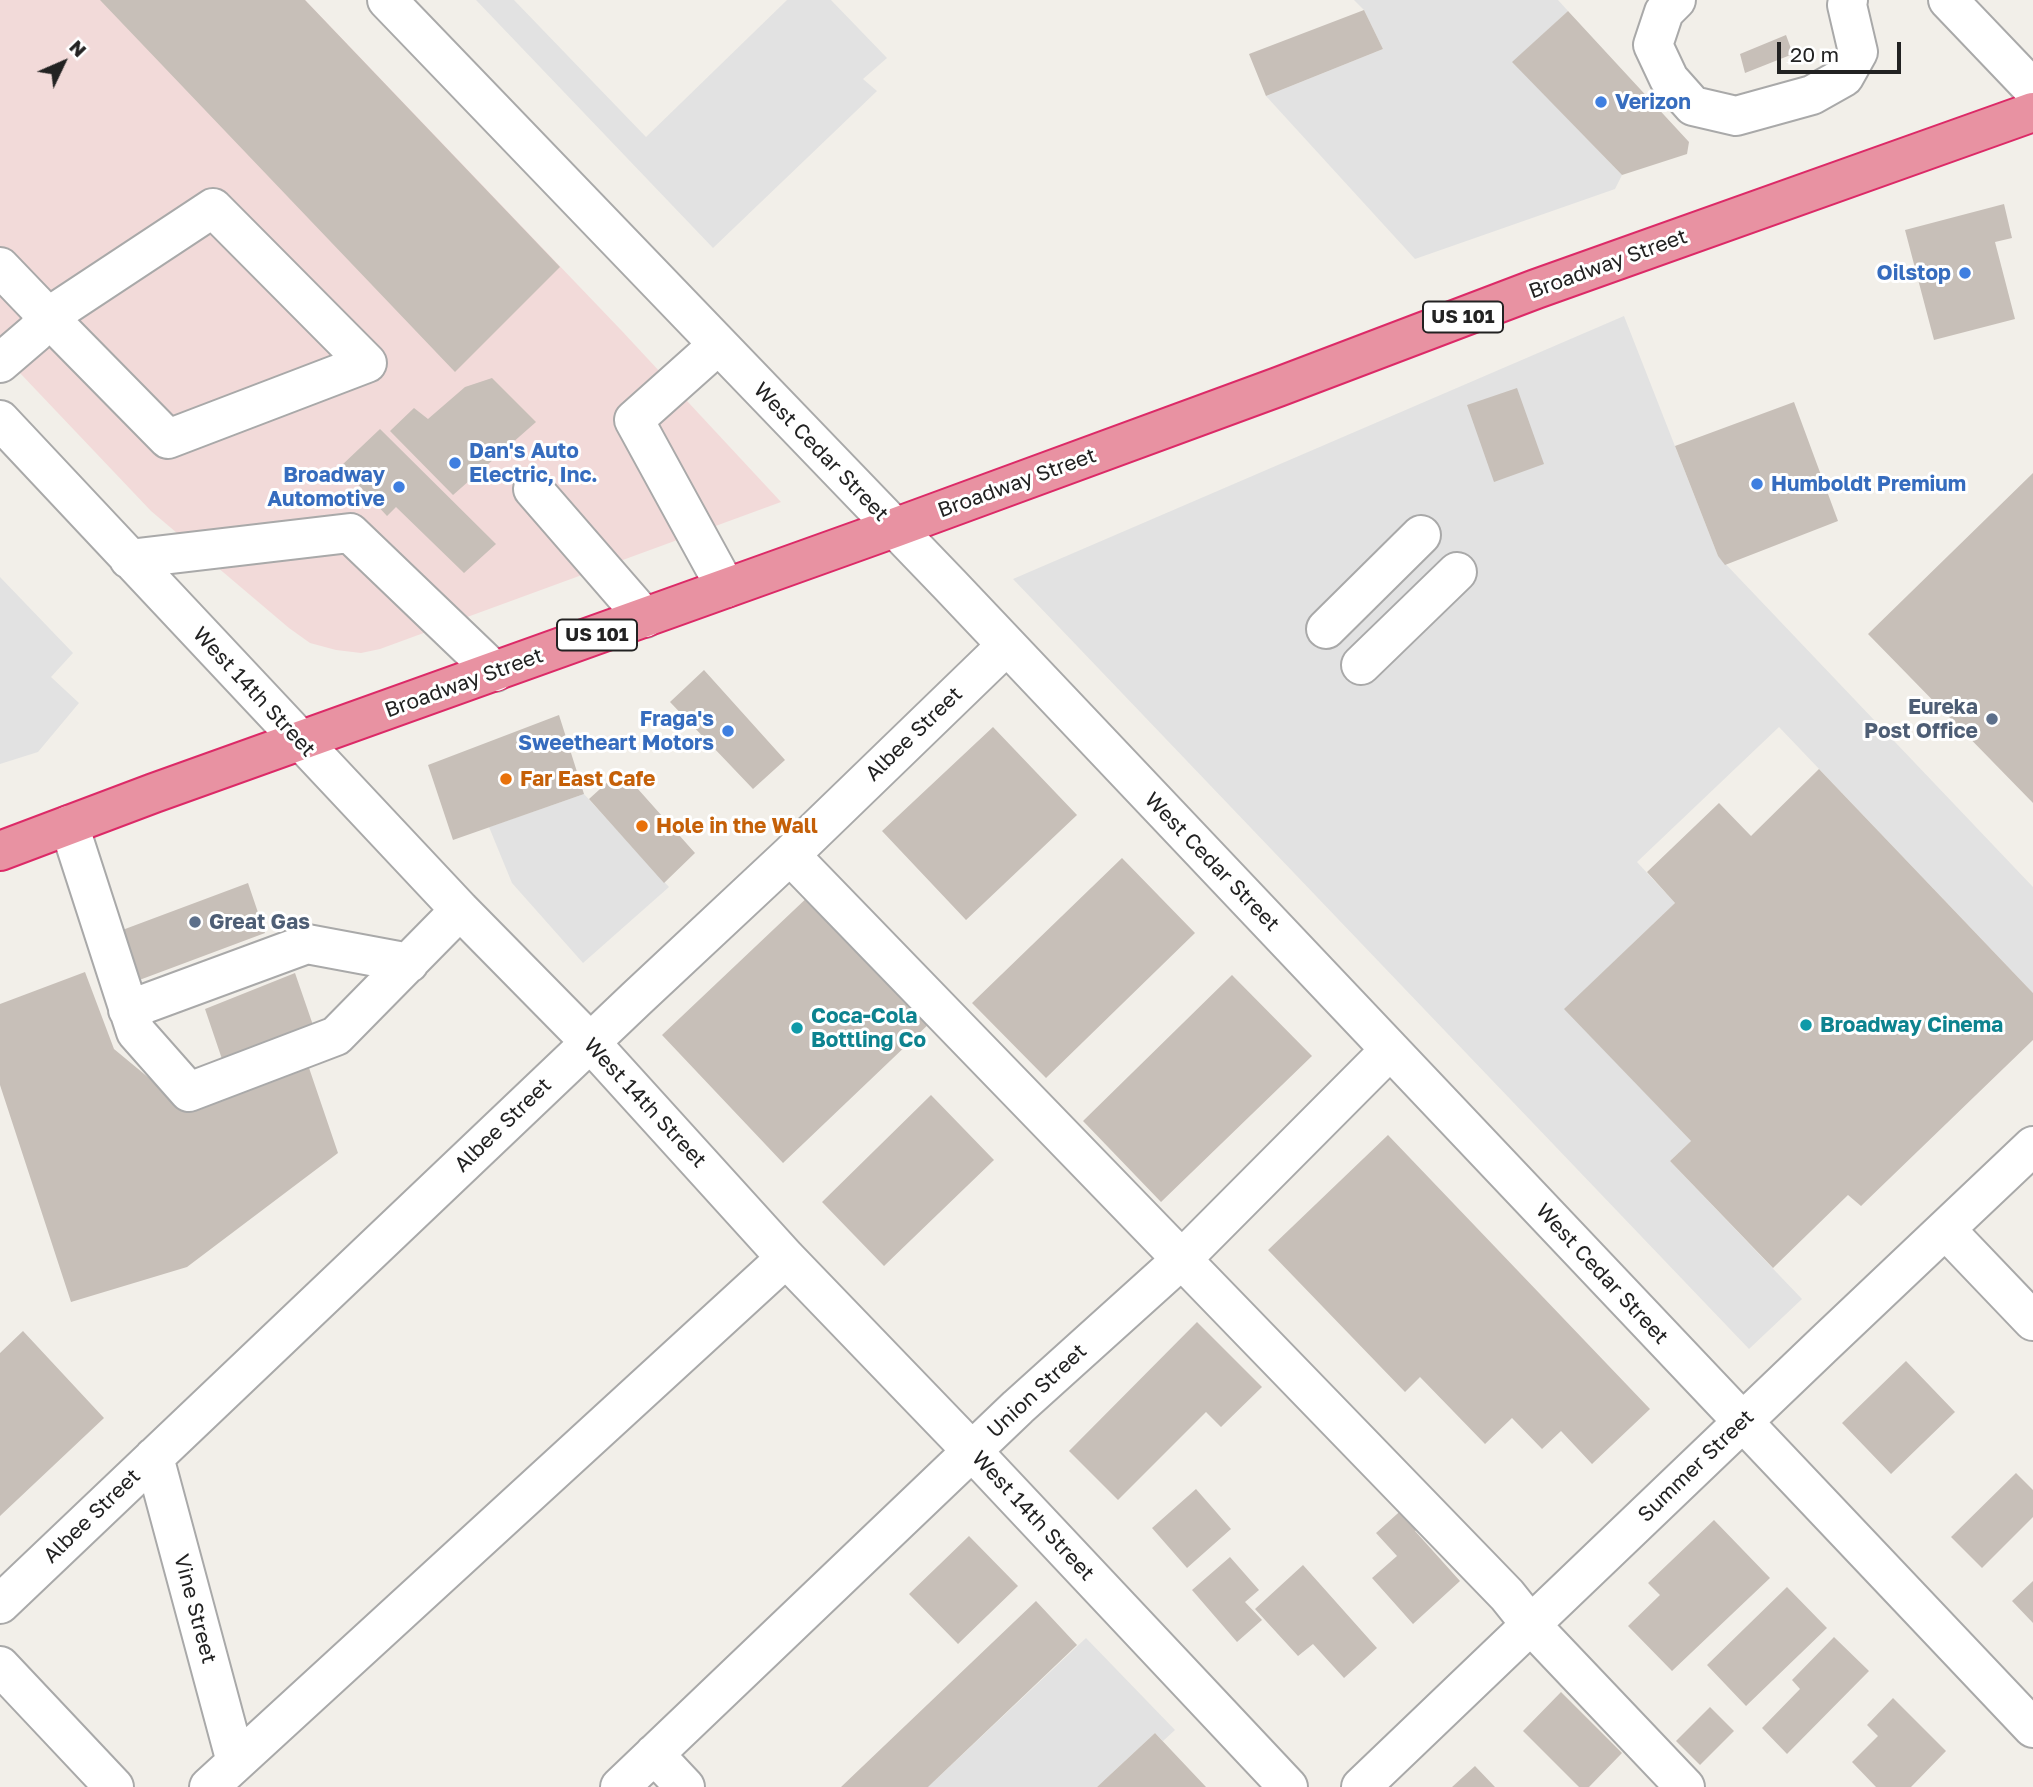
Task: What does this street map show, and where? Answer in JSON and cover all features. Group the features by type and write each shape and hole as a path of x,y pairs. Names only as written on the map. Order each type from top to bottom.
{"highway":[{"name":"Broadway Street","path":"0,851 894,528 1536,289 2033,112"}],"street":[{"name":"West Cedar Street","path":"387,0 894,528 2033,1728"},
{"path":"1676,0 1664,12 1653,45 1669,79 1693,106 1736,116 1812,95 1844,77 1858,52 1847,3"},
{"path":"1709,0 1692,9 1676,36 1689,74 1717,94 1745,97 1819,70 1834,55 1847,3"},
{"path":"1948,0 2033,89"},
{"path":"0,267 48,317 169,439 367,363 213,208 48,317 0,363"},
{"path":"718,345 634,420 726,588"},
{"name":"West 14th Street","path":"0,421 299,741 590,1042 786,1258 1288,1787"},
{"path":"533,489 645,618"},
{"path":"130,559 349,533 495,672"},
{"path":"1326,629 1421,535"},
{"path":"1361,666 1457,572"},
{"name":"Albee Street","path":"0,1604 790,855 1006,646"},
{"path":"69,825 136,1032 189,1092 336,1036 460,910"},
{"path":"790,855 1507,1595 1531,1625 1685,1787"},
{"path":"128,1010 307,944 409,963"},
{"name":"Union Street","path":"620,1787 1018,1407 1181,1260 1390,1050"},
{"name":"Summer Street","path":"1361,1787 2033,1146"},
{"path":"1945,1230 2033,1321"},
{"path":"222,1774 786,1258"},
{"name":"Vine Street","path":"154,1457 222,1774"},
{"path":"0,1666 114,1787"},
{"path":"654,1754 685,1787"}],"shaded area":[{"path":"0,0 305,0 621,330 781,502 380,649 361,653 310,643 151,511 0,352"},
{"path":"476,0 514,0 646,137 787,0 831,0 887,58 863,79 877,91 713,248"},
{"path":"1354,0 1558,0 1568,11 1513,62 1622,175 1615,189 1415,259 1266,96 1383,49 1364,10"},
{"path":"1624,316 1718,556 2033,887 2033,993 1779,727 1637,862 1675,903 1565,1009 1691,1141 1670,1161 1802,1299 1749,1349 1013,579"},
{"path":"0,577 73,653 51,677 79,703 38,752 0,764"},
{"path":"584,794 669,887 583,963 512,883 489,827"},
{"path":"1086,1638 1175,1730 1163,1741 1155,1733 1097,1787 928,1787"}],"building":[{"path":"100,0 305,0 560,267 455,372"},
{"path":"1364,10 1383,49 1266,96 1249,54"},
{"name":"Verizon","path":"1568,11 1689,142 1687,154 1622,175 1512,62"},
{"path":"1786,35 1793,54 1745,73 1740,54"},
{"path":"2004,204 2012,238 1995,242 2015,319 1934,340 1905,230"},
{"name":"Dan's Auto Electric, Inc.","path":"492,378 536,422 453,495 390,431 414,408 428,419 465,387"},
{"path":"1517,388 1544,464 1494,482 1467,405"},
{"name":"Humboldt Premium","path":"1794,402 1838,521 1725,565 1718,556 1675,446"},
{"name":"Broadway Automotive","path":"380,429 496,544 464,573 396,507 387,516 341,466"},
{"name":"Eureka Post Office","path":"2033,473 2033,803 1868,634"},
{"name":"Fraga's Sweetheart Motors","path":"704,670 785,760 753,789 670,702"},
{"name":"Far East Cafe","path":"559,715 584,794 453,840 428,765"},
{"path":"993,727 1077,815 966,920 882,831"},
{"name":"Broadway Cinema","path":"1819,769 2033,993 2033,1040 1861,1206 1848,1195 1773,1268 1670,1161 1691,1141 1564,1009 1675,903 1647,872 1719,803 1751,836"},
{"name":"Hole in the Wall","path":"621,770 695,853 664,883 589,799"},
{"path":"1122,858 1195,933 1046,1078 972,1003"},
{"path":"248,883 265,933 134,982 117,932"},
{"name":"Coca-Cola Bottling Co","path":"812,893 933,1020 783,1163 662,1035"},
{"path":"85,972 114,1049 184,1107 307,1062 338,1153 187,1267 71,1302 0,1085 0,1004"},
{"path":"295,973 314,1028 223,1062 205,1009"},
{"path":"1232,975 1312,1056 1161,1202 1083,1121"},
{"path":"931,1095 994,1160 884,1266 822,1202"},
{"path":"1388,1135 1650,1409 1592,1464 1561,1431 1542,1449 1512,1418 1485,1444 1420,1377 1405,1392 1268,1250"},
{"path":"1197,1322 1262,1387 1221,1427 1206,1412 1118,1500 1069,1451"},
{"path":"23,1331 104,1418 0,1516 0,1353"},
{"path":"1906,1361 1955,1412 1891,1474 1842,1423"},
{"path":"2016,1473 2033,1490 2033,1517 1982,1568 1951,1537"},
{"path":"1196,1489 1231,1529 1187,1568 1152,1528"},
{"path":"1407,1505 1424,1523 1415,1531 1460,1581 1413,1624 1372,1578 1397,1556 1376,1533"},
{"path":"1714,1520 1770,1578 1672,1671 1628,1626 1660,1595 1648,1583"},
{"path":"969,1536 1018,1586 958,1644 909,1594"},
{"path":"1230,1557 1259,1590 1245,1602 1262,1620 1237,1642 1192,1590"},
{"path":"1303,1565 1377,1648 1344,1678 1313,1644 1298,1656 1255,1609"},
{"path":"2033,1581 2033,1623 2012,1601"},
{"path":"1787,1587 1827,1628 1746,1706 1707,1665"},
{"path":"1036,1601 1077,1645 928,1787 841,1787"},
{"path":"1834,1637 1869,1671 1787,1754 1762,1728 1800,1689 1792,1680"},
{"path":"1561,1692 1622,1753 1589,1787 1579,1787 1523,1731"},
{"path":"1893,1698 1946,1751 1911,1787 1876,1787 1852,1762 1878,1736 1867,1725"},
{"path":"1710,1707 1734,1731 1700,1765 1676,1741"},
{"path":"1155,1733 1206,1787 1097,1787"},
{"path":"1475,1766 1495,1787 1452,1787"}],"place":[{"name":"Verizon","path":"1601,102"},
{"name":"Oilstop","path":"1965,273"},
{"name":"Dan's Auto Electric, Inc.","path":"455,463"},
{"name":"Humboldt Premium","path":"1757,484"},
{"name":"Broadway Automotive","path":"399,487"},
{"name":"Eureka Post Office","path":"1992,719"},
{"name":"Fraga's Sweetheart Motors","path":"728,731"},
{"name":"Far East Cafe","path":"506,779"},
{"name":"Hole in the Wall","path":"642,826"},
{"name":"Great Gas","path":"195,922"},
{"name":"Broadway Cinema","path":"1806,1025"},
{"name":"Coca-Cola Bottling Co","path":"797,1028"}]}
